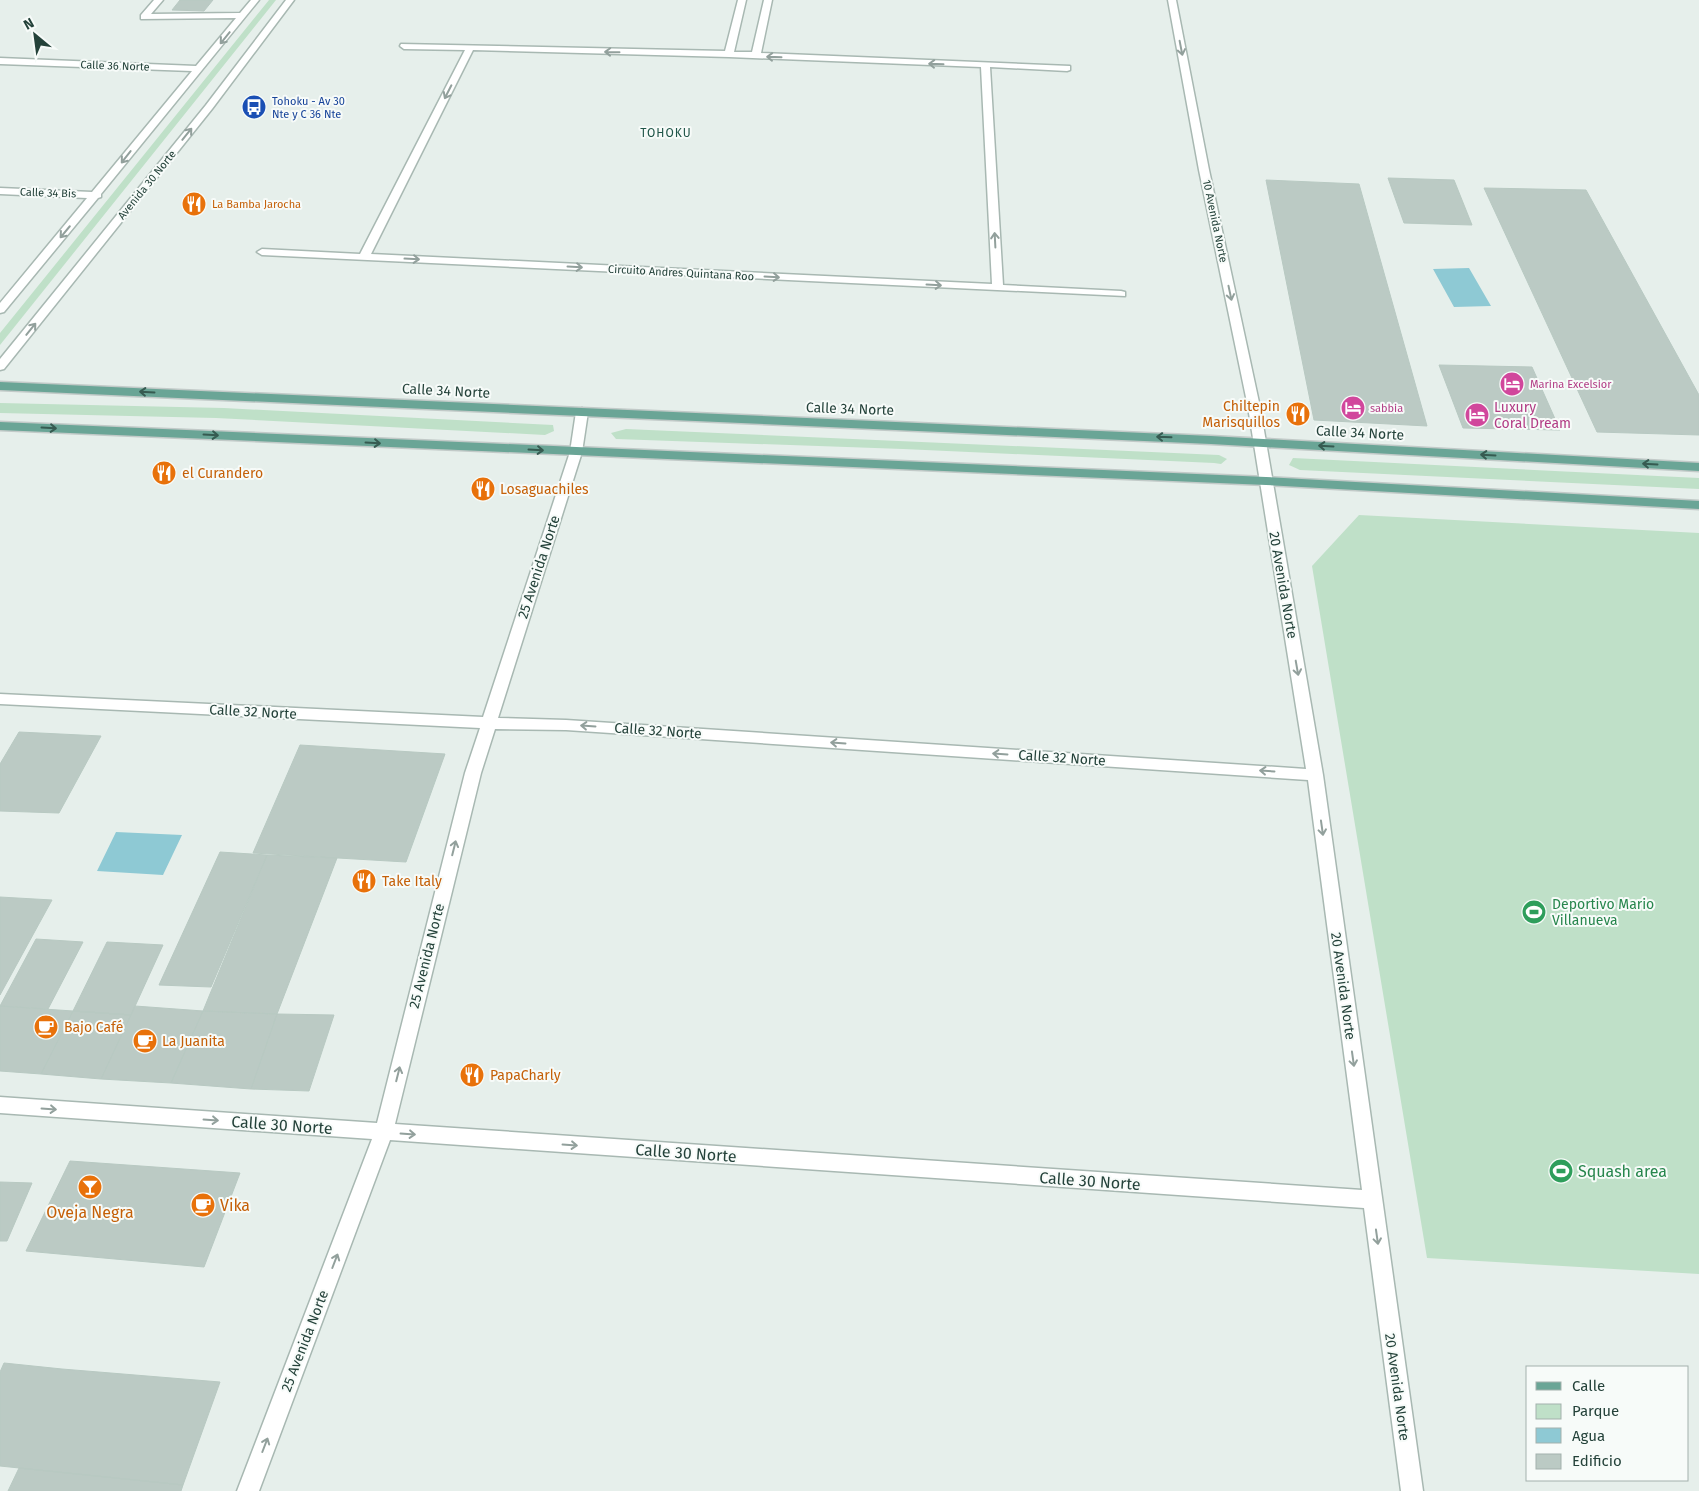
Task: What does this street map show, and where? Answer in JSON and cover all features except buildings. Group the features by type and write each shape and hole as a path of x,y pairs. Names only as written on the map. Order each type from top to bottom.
{"main road":[{"name":"Calle 34 Norte","path":"0,386 1259,442 1699,467"},
{"path":"0,426 1266,481 1699,505"}],"street":[{"path":"159,0 144,17 243,16"},
{"path":"0,310 97,195 255,0"},
{"name":"Avenida 30 Norte","path":"0,367 208,107 290,0"},
{"path":"728,54 742,0"},
{"path":"756,56 768,0"},
{"name":"10 Avenida Norte","path":"1172,0 1204,170 1254,407 1266,481"},
{"path":"404,46 728,54 1067,68"},
{"path":"364,257 470,48"},
{"name":"Calle 36 Norte","path":"0,61 200,69"},
{"path":"985,66 998,288"},
{"name":"Calle 34 Bis","path":"0,191 97,195"},
{"name":"Circuito Andres Quintana Roo","path":"262,252 1121,294"},
{"name":"25 Avenida Norte","path":"248,1491 384,1132 472,773 576,452 582,412"},
{"name":"20 Avenida Norte","path":"1266,481 1315,775 1412,1491"},
{"name":"Calle 32 Norte","path":"0,699 487,724 566,725 1315,775"},
{"name":"Calle 30 Norte","path":"0,1105 1372,1200"}],"green space":[{"path":"269,0 276,0 0,345 0,333"},
{"path":"0,403 224,408 553,425 554,431 545,435 216,418 0,413"},
{"path":"626,429 1219,455 1227,459 1221,464 903,449 616,439 611,433"},
{"path":"1293,458 1699,478 1699,489 1300,470 1289,465"},
{"name":"Deportivo Mario Villanueva","path":"1359,515 1699,533 1699,1274 1427,1258 1312,566"}],"water":[{"path":"1469,268 1491,306 1454,307 1433,269"},
{"path":"116,832 182,835 163,875 97,871"}],"place":[{"name":"Tohoku - Av 30 Nte y C 36 Nte","path":"254,107"},
{"name":"La Bamba Jarocha","path":"194,204"},
{"name":"Marina Excelsior","path":"1512,384"},
{"name":"sabbia","path":"1353,408"},
{"name":"Chiltepin Marisquillos","path":"1298,414"},
{"name":"Luxury Coral Dream","path":"1477,415"},
{"name":"el Curandero","path":"164,473"},
{"name":"Losaguachiles","path":"483,489"},
{"name":"Take Italy","path":"364,881"},
{"name":"Deportivo Mario Villanueva","path":"1534,912"},
{"name":"Bajo Café","path":"46,1027"},
{"name":"La Juanita","path":"145,1041"},
{"name":"PapaCharly","path":"472,1075"},
{"name":"Squash area","path":"1561,1171"},
{"name":"Oveja Negra","path":"90,1187"},
{"name":"Vika","path":"203,1205"}],"district":[{"name":"TOHOKU","path":"666,133"}]}
